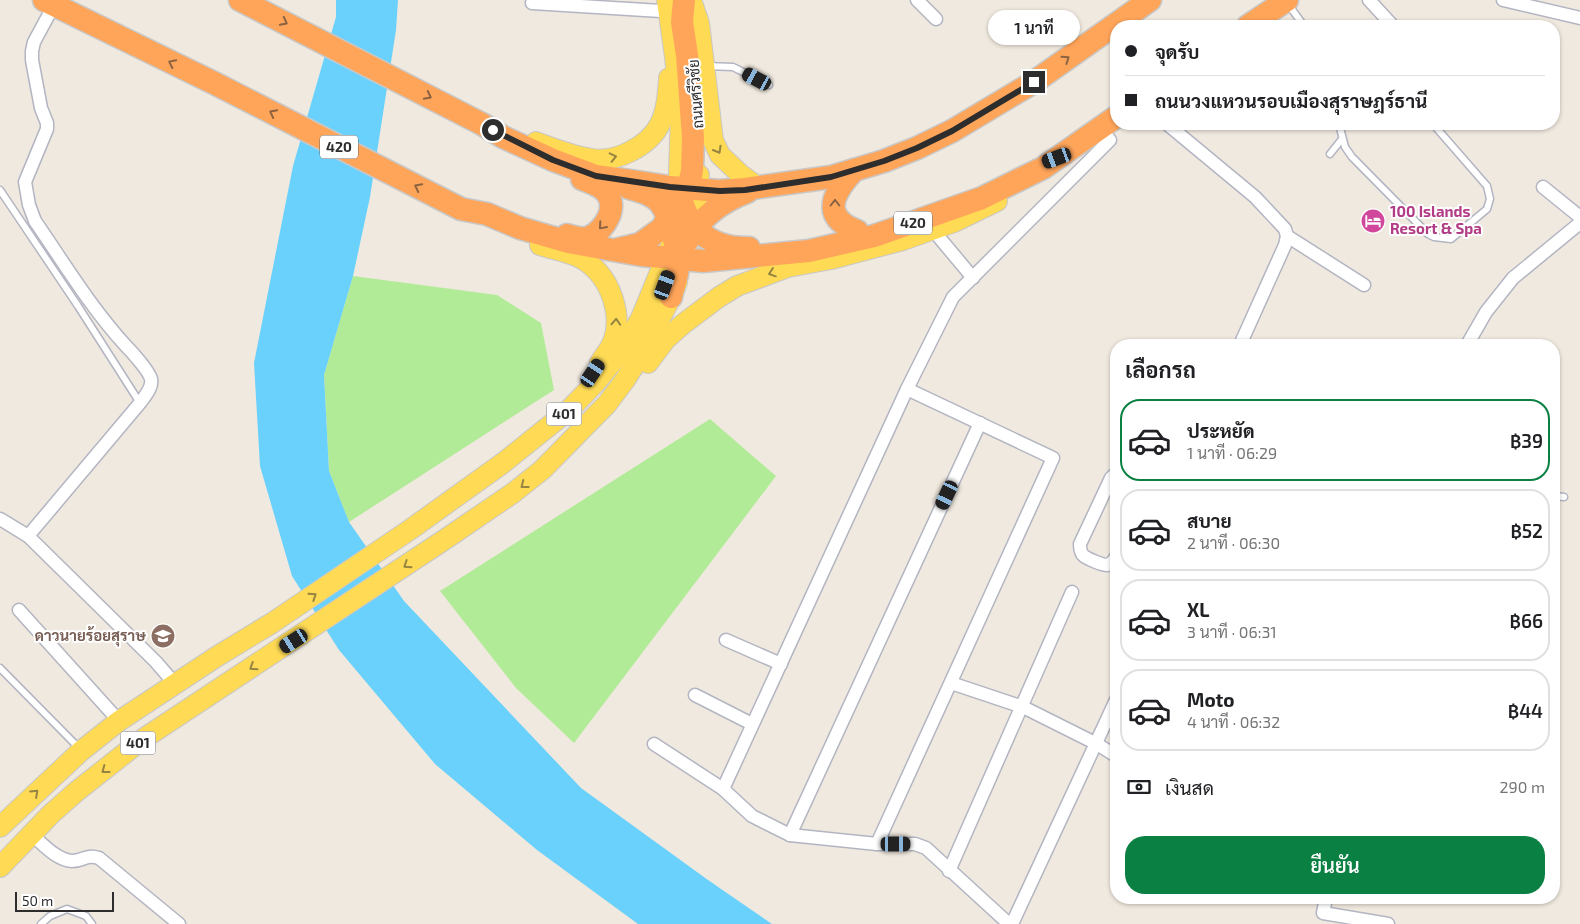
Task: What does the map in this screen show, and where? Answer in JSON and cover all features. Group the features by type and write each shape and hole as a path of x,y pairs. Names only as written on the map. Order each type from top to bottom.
{"highway":[{"name":"420","path":"240,0 482,124 503,137 553,160 596,176 679,224 711,260 809,251 874,236 982,198 1043,168 1108,122"},
{"path":"671,297 678,268 679,224 692,171 693,138 688,64 682,22 688,0"},
{"name":"420","path":"1122,20 1150,0"},
{"path":"1257,20 1287,0"},
{"name":"420","path":"49,2 216,84 461,209 487,214 512,225 568,242 609,251 679,224 720,191 759,188 831,177 884,161 917,148 952,131 1034,82 1110,28"},
{"path":"482,124 509,148 541,164 599,183 647,193 679,224"},
{"path":"679,224 686,214 695,228 704,237 722,246 746,249 803,245 884,224 959,199 1018,172 1057,158"},
{"path":"854,170 835,194 834,204 836,216 843,226 856,231"},
{"path":"512,225 534,226 576,238 589,238 602,229 612,208 609,196 605,190 581,178"},
{"path":"695,228 717,208 737,196 759,188"},
{"path":"609,251 640,244 661,229 679,224 695,228"}],"main road":[{"path":"688,0 699,23 713,140 720,155 740,174 759,188"},
{"path":"482,124 506,129 556,150 593,159 612,158 628,152 645,142 660,124 668,98 669,77 663,4"},
{"name":"ถนนศรีวิชัย","path":"663,4 675,57 681,112 679,224"},
{"path":"542,470 570,449 617,406 633,388 651,357 666,339 719,297 752,280 788,267 903,240 954,222 1028,185 1057,158"},
{"path":"457,496 503,451 559,410 577,391 593,373 611,346 617,318 614,302 607,286 598,272 584,260 518,237 486,223 461,209"},
{"name":"401","path":"0,827 81,751 119,721 272,623 412,529 490,472 569,410 597,381 623,349 640,318 679,224"},
{"name":"401","path":"0,867 31,834 77,791 143,739 448,538 513,493 542,470 607,404 626,380 644,350 671,297"}],"street":[{"path":"917,0 936,19"},
{"path":"1369,0 1387,20"},
{"path":"1503,0 1580,18"},
{"path":"28,536 140,403 149,390 151,378 109,328 35,221 29,205 25,182 47,123 32,60 32,51 49,2"},
{"path":"532,3 663,4"},
{"path":"723,789 908,389 953,297 1110,140 1108,122"},
{"path":"1174,130 1255,197 1285,229 1287,236 1285,245 1243,339"},
{"path":"1543,188 1580,217"},
{"path":"1470,339 1486,312 1513,278 1580,222"},
{"path":"932,230 973,278"},
{"path":"1287,236 1364,285"},
{"path":"877,844 1053,458 908,389"},
{"path":"790,835 980,423"},
{"path":"1110,480 1080,544 1080,551 1083,556 1102,564 1110,564"},
{"path":"0,519 28,536 156,662 175,684"},
{"path":"949,871 1023,707 1072,592"},
{"path":"19,610 119,721"},
{"path":"726,640 781,664"},
{"path":"950,683 1023,707 1110,752"},
{"path":"695,696 752,724"},
{"path":"654,744 723,789 752,816 790,835 877,844 915,844 926,848 949,871 1011,924 1110,714"},
{"path":"31,834 60,858 71,861 90,856 99,858 179,924"},
{"path":"1325,904 1322,918 1388,924"}],"lane":[{"path":"1287,0 1300,20"},
{"path":"705,66 733,67 769,86"},
{"path":"1340,130 1347,152 1428,234 1434,237 1451,238 1488,209 1490,204 1489,192 1479,175 1438,130"},
{"path":"1330,154 1342,139"},
{"path":"0,190 140,403"},
{"path":"1560,497 1564,497"},
{"path":"0,668 81,751"},
{"path":"41,924 50,916 67,909 86,916 92,924"}],"green space":[{"path":"353,276 497,295 541,323 554,390 349,522 329,471 324,375"},
{"path":"710,419 776,476 574,743 516,688 440,591"}],"water":[{"path":"336,0 398,0 396,30 370,197 353,276 324,375 329,471 349,522 404,601 581,788 772,924 638,924 537,850 435,764 339,650 292,576 260,466 254,363 293,166 336,17"}],"place":[{"name":"100 Islands Resort & Spa","path":"1373,221"},
{"name":"ดาวนายร้อยสุราษ","path":"163,636"}],"route":[{"path":"493,130 503,137 553,160 596,176 670,187 720,191 745,190 831,177 884,161 952,131 1034,82"}]}
